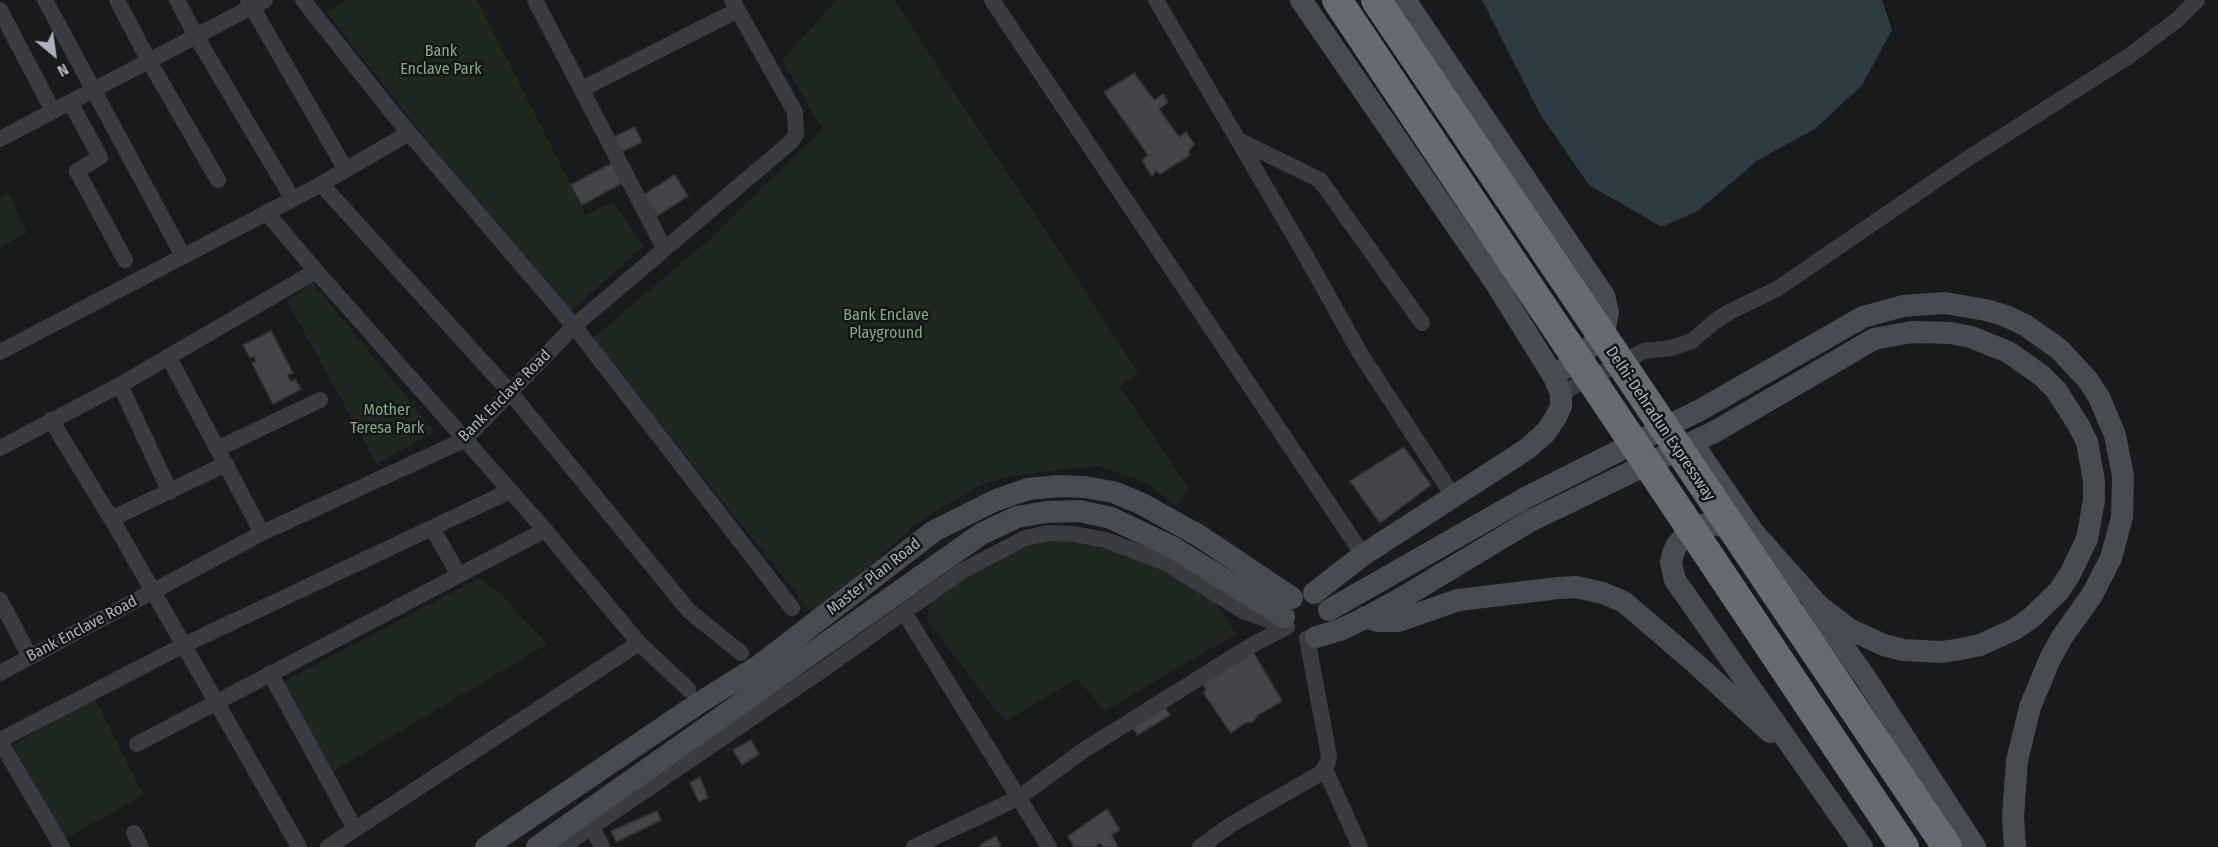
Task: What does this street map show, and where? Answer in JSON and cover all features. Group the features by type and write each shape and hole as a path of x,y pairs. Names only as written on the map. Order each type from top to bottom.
{"highway":[{"name":"Delhi-Dehradun Expressway","path":"1337,0 1904,847"},
{"name":"Delhi-Dehradun Expressway","path":"1376,0 1947,847"}],"main road":[{"path":"1300,0 1495,282 1558,385 1561,406 1546,432 1527,448 1363,555 1314,593"},
{"path":"1405,0 1604,296 1608,312 1605,327 1597,341 1558,385"},
{"path":"1329,610 1527,497 1702,409 1863,317 1893,308 1924,303 1986,310 2015,321 2043,336 2059,349 2087,380 2108,416 2118,445 2123,476 2122,517 2114,548 2102,577 2058,644 2030,707 2022,734 2016,771 2013,817 2015,847"},
{"path":"537,847 588,821 855,635 981,534 1017,517 1046,512 1080,511 1111,518 1174,548 1287,614 1297,636 1311,638 1340,630 1402,598 1530,521 1716,431 1874,339 1912,332 1952,333 1971,337 2008,352 2041,375 2056,390 2087,442 2094,481 2094,500 2087,539 2059,591 2031,618 1998,638 1961,650 1942,652 1903,650 1866,638 1841,624 1819,606 1754,533 1671,412 1610,350"},
{"name":"Master Plan Road","path":"486,847 689,709 760,665 933,531 996,500 1028,489 1059,486 1085,487 1113,492 1140,503 1198,535 1287,614"},
{"path":"1862,847 1675,580 1671,563 1676,546 1687,532 1694,528 1711,524 1728,527 1794,577 1865,677 1975,847"},
{"path":"1366,617 1377,621 1398,621 1458,600 1559,588 1576,587 1603,593 1623,602 1667,639 1804,764"},
{"path":"1287,614 1306,592 1321,597 1329,610 1328,626 1311,638"}],"street":[{"path":"45,0 183,256"},
{"path":"117,0 149,61 218,180"},
{"path":"177,0 292,198"},
{"path":"303,0 409,133 574,326 792,608"},
{"path":"536,0 664,248"},
{"path":"992,0 1363,555"},
{"path":"1156,0 1360,352 1454,496"},
{"path":"1558,385 1644,351 1671,348 1692,341 1729,312 1778,289 1967,159 2129,56 2178,19 2197,0"},
{"path":"1,135 94,90 255,2 346,170"},
{"path":"582,89 735,5"},
{"name":"Bank Enclave Road","path":"0,673 262,533 464,440 574,326 792,141 796,134 795,112 735,5"},
{"path":"0,10 53,111"},
{"path":"70,102 100,157 77,171 125,260"},
{"path":"0,352 321,184 409,133"},
{"path":"1238,140 1320,180 1422,323"},
{"path":"321,184 510,392 689,611 741,653"},
{"path":"266,212 545,530 639,642 688,689"},
{"path":"0,448 120,385 316,271"},
{"path":"168,356 262,533"},
{"path":"120,385 170,492"},
{"path":"218,449 320,400"},
{"path":"51,420 217,701 299,847"},
{"path":"111,519 226,464"},
{"path":"62,847 0,740 184,645 510,491"},
{"path":"432,528 459,575"},
{"path":"137,744 545,530"},
{"path":"855,635 904,612 962,571 1018,541 1048,533 1074,534 1106,540 1166,563 1243,611 1287,614"},
{"path":"0,600 30,657"},
{"path":"904,612 1049,847"},
{"path":"914,847 1018,798 1084,750 1252,645 1287,614"},
{"path":"1311,638 1329,756 1325,769 1360,847"},
{"path":"328,847 639,642"},
{"path":"270,673 355,829"},
{"path":"1200,847 1232,824 1325,769"},
{"path":"562,847 588,821 602,847"}],"green space":[{"name":"Bank Enclave Park","path":"348,0 477,0 586,215 613,202 644,246 565,316 326,12"},
{"name":"Bank Enclave Playground","path":"837,0 894,0 1138,372 1120,387 1189,489 1177,506 1146,483 1099,466 1023,474 980,485 923,519 813,614 592,339 718,232 822,129 782,60"},
{"path":"8,193 27,233 0,248 0,197"},
{"name":"Mother Teresa Park","path":"312,282 435,432 377,464 287,301"},
{"path":"1088,536 1156,561 1214,600 1236,634 1105,711 1077,679 1005,722 926,619 933,595 1026,537"},
{"path":"479,578 500,594 547,644 319,780 275,686"},
{"path":"93,695 143,795 65,839 13,745"}],"shaded area":[{"path":"1482,0 1882,0 1892,30 1862,85 1815,129 1758,160 1699,210 1662,227 1589,185 1540,114"}],"building":[{"path":"1134,73 1154,100 1163,94 1168,102 1159,109 1179,137 1186,132 1194,144 1188,152 1190,155 1160,174 1156,170 1152,177 1142,160 1148,155 1104,92"},
{"path":"635,127 642,142 617,154 610,139"},
{"path":"614,162 624,182 582,205 571,185"},
{"path":"675,175 688,196 657,216 643,195"},
{"path":"271,331 293,373 287,375 291,382 295,379 301,389 273,404 252,363 256,361 254,356 250,358 243,345"},
{"path":"1404,447 1431,485 1380,523 1350,481"},
{"path":"1252,650 1282,701 1258,715 1253,722 1245,723 1231,733 1203,692 1206,690 1201,681"},
{"path":"1164,706 1170,715 1138,735 1132,727"},
{"path":"751,740 759,754 742,765 733,750"},
{"path":"700,777 708,798 699,802 690,783"},
{"path":"1107,809 1120,830 1112,835 1118,847 1103,847 1100,843 1095,847 1074,847 1068,836"},
{"path":"657,811 661,820 616,842 611,831"},
{"path":"996,836 1001,847 981,847 980,845"}]}
